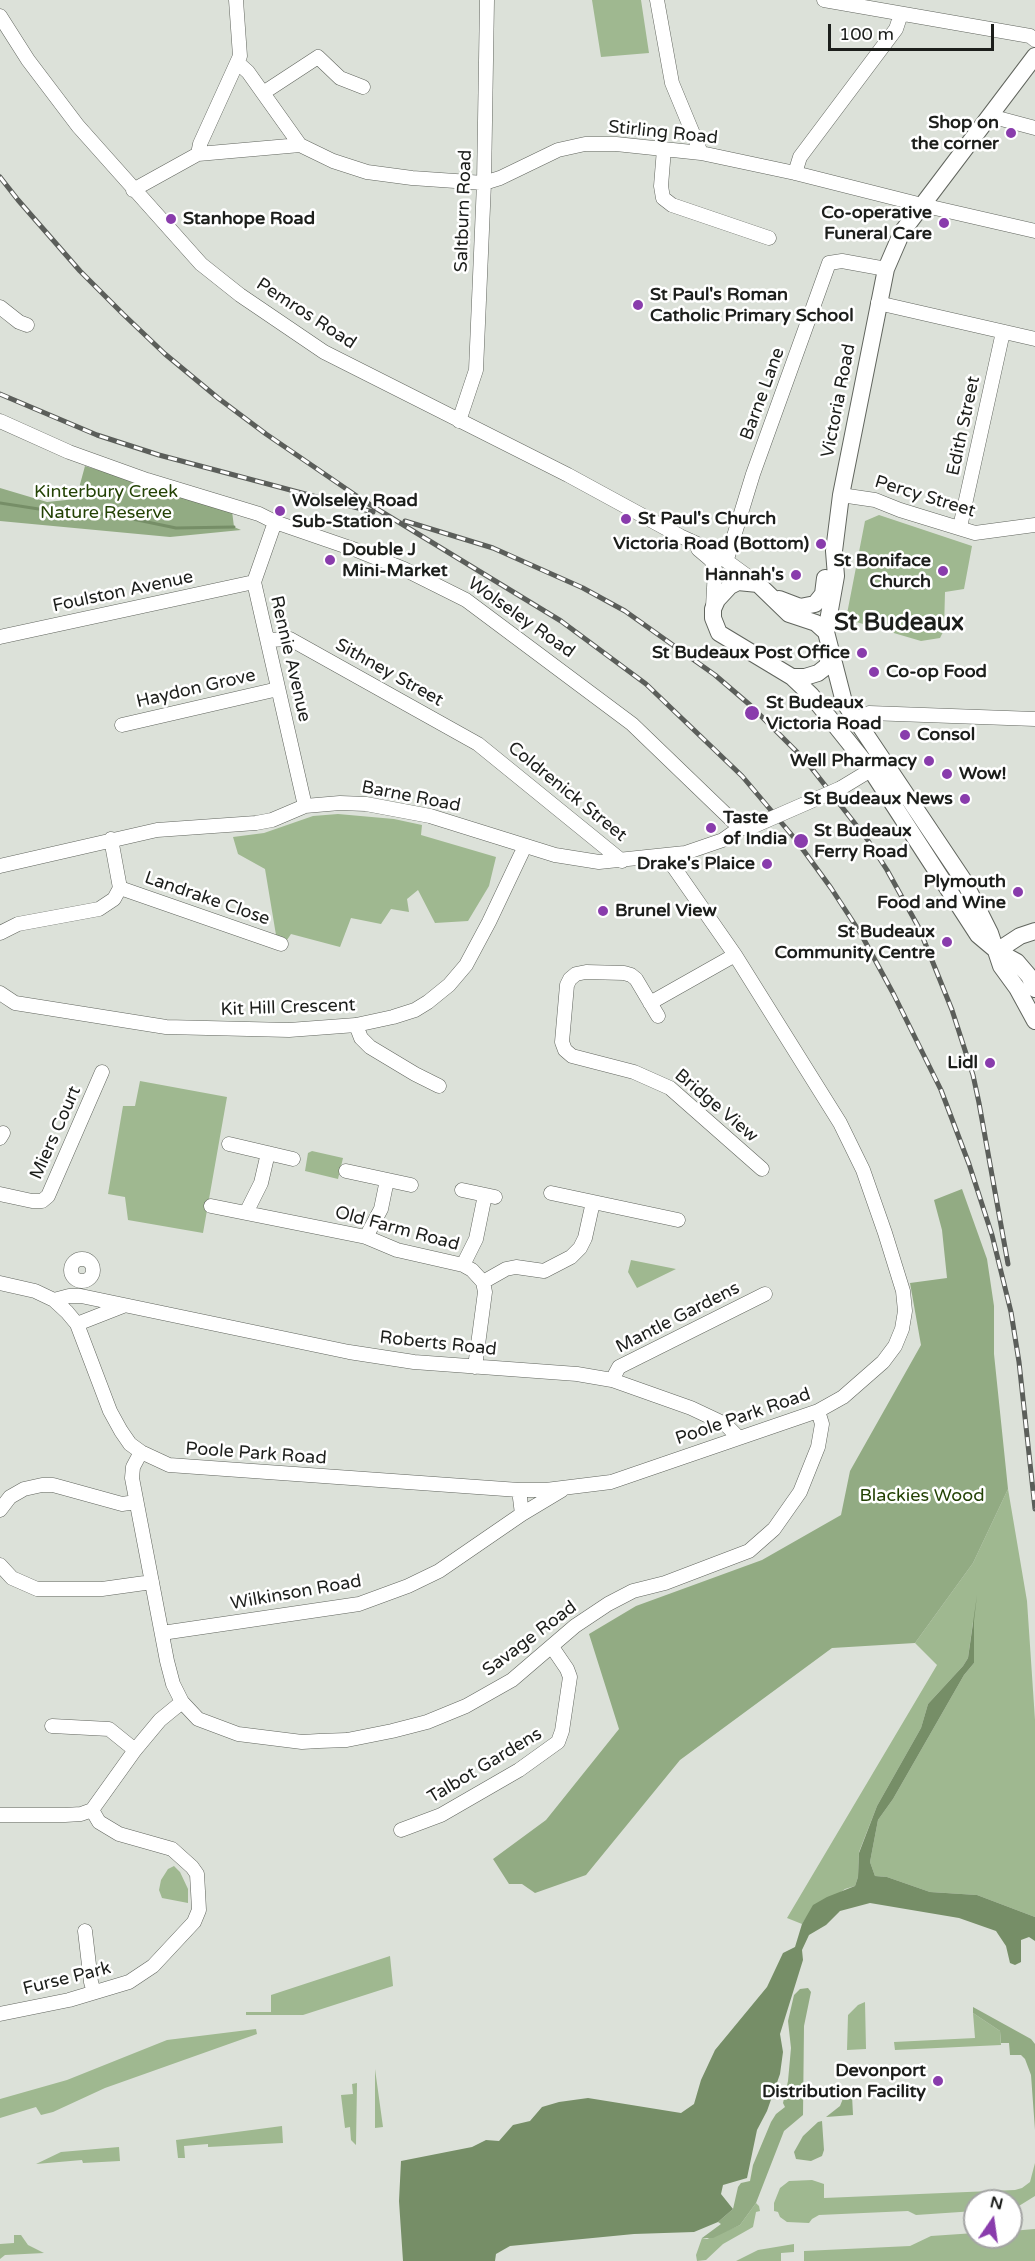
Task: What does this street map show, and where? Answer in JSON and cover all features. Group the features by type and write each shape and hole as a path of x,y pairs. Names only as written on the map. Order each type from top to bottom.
{"street":[{"path":"198,154 200,144 240,56 236,0"},
{"name":"Saltburn Road","path":"459,421 476,370 484,183 487,0"},
{"path":"657,0 672,83 701,153"},
{"path":"825,0 1030,36 1035,40"},
{"path":"795,173 800,157 896,29 901,14"},
{"name":"Pemros Road","path":"0,16 28,60 57,98 133,190 201,264 249,302 324,352 568,475 727,559 772,596 789,614 816,623 826,632"},
{"name":"Victoria Road","path":"772,596 800,607 819,601 834,551 841,495 886,269 902,232 1035,56"},
{"path":"263,93 318,57 340,78 363,87"},
{"name":"Stirling Road","path":"238,63 248,72 300,145 333,161 367,171 412,178 484,183 500,178 531,161 558,150 585,144 616,144 701,153 795,173 1035,231"},
{"path":"990,116 1035,128"},
{"path":"133,190 198,154 300,145"},
{"path":"664,149 661,186 663,198 672,206 765,233"},
{"name":"Barne Lane","path":"727,559 753,474 829,263 842,261 886,269"},
{"path":"878,303 1035,339"},
{"path":"0,307 19,322 27,325"},
{"name":"Edith Street","path":"960,527 1003,332"},
{"name":"Wolseley Road","path":"0,421 69,452 113,468 259,514 275,522 368,554 466,600 632,724 747,827"},
{"name":"Percy Street","path":"841,495 875,500 975,533 1035,525"},
{"name":"Rennie Avenue","path":"275,522 254,582 305,806"},
{"name":"Pemros Road","path":"680,536 705,554 715,569 713,618 719,633 792,677"},
{"name":"Victoria Road","path":"831,650 826,632 836,576 834,551"},
{"name":"Foulston Avenue","path":"0,637 254,582"},
{"path":"713,609 717,600 730,586 738,582 758,584"},
{"name":"Sithney Street","path":"268,640 290,639 488,751"},
{"path":"792,677 818,673 827,666 831,650"},
{"path":"831,650 840,694 877,766 978,935 997,951 1017,962 1029,976 1035,989"},
{"path":"792,677 877,766"},
{"name":"Haydon Grove","path":"122,725 278,689"},
{"path":"854,720 869,712 1035,720"},
{"name":"Coldrenick Street","path":"488,751 622,861"},
{"path":"747,827 841,788 877,766"},
{"name":"Barne Road","path":"0,866 157,830 256,824 305,806 340,803 430,816 555,855 591,861 622,861 685,853 723,840 747,827"},
{"path":"0,933 18,924 99,909 114,899 120,888 111,839"},
{"name":"Kit Hill Crescent","path":"0,993 15,1003 166,1027 280,1030 356,1025 393,1017 415,1010 448,985 466,965 481,939 525,846"},
{"name":"Poole Park Road","path":"141,1452 169,1465 519,1490 565,1488 611,1482 818,1411 843,1397 883,1362 895,1346 902,1329 903,1291 863,1170 840,1123 735,955 666,856"},
{"name":"Landrake Close","path":"120,888 281,944"},
{"path":"997,951 1020,936 1035,931"},
{"path":"997,951 1001,966 1017,988 1035,1021"},
{"path":"650,1003 735,955"},
{"name":"Bridge View","path":"658,1016 631,975 586,972 576,974 567,985 562,1042 565,1050 572,1056 634,1072 670,1088 762,1169"},
{"path":"356,1025 361,1038 370,1047 423,1085 440,1086"},
{"name":"Miers Court","path":"0,1194 32,1201 42,1201 48,1196 102,1072"},
{"path":"229,1144 293,1159"},
{"path":"246,1212 261,1183 268,1153"},
{"path":"346,1171 411,1185"},
{"path":"366,1237 381,1209 387,1180"},
{"path":"462,1190 490,1196 476,1239 463,1265"},
{"path":"551,1194 678,1220"},
{"path":"475,1367 485,1293 483,1282 506,1269 516,1267 544,1271 571,1257 580,1248 585,1238 592,1202"},
{"name":"Old Farm Road","path":"211,1206 366,1237 410,1254 463,1265 472,1270 483,1282"},
{"name":"Roberts Road","path":"88,1280 107,1300"},
{"path":"0,1283 35,1290 54,1300 77,1324 110,1411 130,1443 141,1452"},
{"name":"Mantle Gardens","path":"612,1380 619,1367 765,1294"},
{"name":"Roberts Road","path":"54,1300 69,1296 107,1300 123,1306 349,1352 414,1362 577,1374 612,1380 691,1408 725,1424 739,1438"},
{"path":"77,1324 123,1306"},
{"name":"Savage Road","path":"141,1452 133,1467 132,1478 173,1684 182,1702 198,1719 238,1734 302,1742 347,1740 427,1722 466,1706 512,1680 575,1626 608,1604 633,1591 665,1583 732,1560 749,1551 764,1539 788,1511 800,1492 818,1447 822,1424 818,1411"},
{"path":"0,1510 10,1497 24,1489 42,1485 53,1485 122,1504 136,1502"},
{"name":"Wilkinson Road","path":"162,1633 359,1604 408,1586 439,1571 522,1514 565,1488"},
{"path":"519,1490 522,1514"},
{"path":"0,1565 12,1578 38,1589 102,1589 153,1582"},
{"name":"Talbot Gardens","path":"401,1830 441,1815 519,1770 558,1742 562,1731 570,1677 552,1647"},
{"path":"0,1815 65,1815 81,1814 92,1810 135,1750 160,1720 182,1702"},
{"path":"52,1726 110,1729 135,1750"},
{"name":"Furse Park","path":"0,2014 69,2000 129,1982 159,1960 194,1922 199,1910 197,1874 172,1849 119,1834 99,1821 92,1810"},
{"path":"85,1931 94,1992"}],"shaded area":[{"path":"592,0 641,0 649,53 601,57"},
{"path":"879,515 972,546 964,589 945,592 944,630 940,638 921,641 846,619 865,521"},
{"path":"338,814 394,819 422,825 421,835 496,857 489,886 468,921 435,923 418,890 407,899 409,912 391,909 381,924 351,918 340,947 291,934 287,940 276,935 265,869 238,854 233,837 264,833 313,816"},
{"path":"140,1081 227,1097 203,1233 128,1220 125,1197 108,1194 123,1106 135,1106"},
{"path":"312,1151 343,1158 338,1179 305,1171 308,1153"},
{"path":"631,1260 676,1269 637,1288 628,1272"},
{"path":"1008,1489 1027,1601 1035,1720 1035,1917 977,1895 930,1892 887,1877 875,1876 870,1862 878,1820 893,1799 964,1675 974,1663 973,1622 968,1658 928,1704 921,1728 877,1806 859,1852 858,1877 855,1886 845,1889 806,1918 802,1924 787,1918 937,1665 915,1643 973,1563"},
{"path":"977,1595 974,1621 974,1663 964,1675 893,1799 878,1820 870,1862 875,1876 887,1877 930,1892 977,1895 1035,1917 1035,1941 1029,1937 1021,1940 1021,1962 1015,1965 1010,1963 1006,1946 996,1931 959,1918 870,1903 840,1911 826,1925 809,1935 802,1950 803,1960 780,2034 783,2052 780,2074 767,2111 757,2130 747,2178 723,2185 721,2194 733,2209 718,2222 694,2232 634,2234 510,2246 496,2254 495,2261 403,2261 399,2201 401,2161 472,2147 486,2140 499,2141 513,2125 530,2121 542,2107 559,2102 588,2098 681,2113 694,2104 701,2080 715,2050 767,1987 783,1953 795,1947 802,1924 813,1905 855,1886 858,1877 859,1853 877,1806 921,1728 928,1704 968,1658"},
{"path":"174,1866 180,1872 188,1889 188,1903 162,1898 159,1890 161,1880 168,1869"},
{"path":"390,1956 393,1986 303,2015 246,2015 246,2012 271,2012 271,1995"},
{"path":"865,2002 866,2049 847,2050 848,2015 858,2005"},
{"path":"973,2013 1000,2031 1001,2045 895,2050 894,2042 975,2038"},
{"path":"256,2029 257,2034 105,2088 53,2112 41,2115 36,2107 0,2118 0,2099 67,2080 167,2040"},
{"path":"375,2069 383,2127 375,2128"},
{"path":"357,2083 356,2145 351,2140 350,2127 345,2128 341,2095 353,2094 352,2084"},
{"path":"282,2126 283,2143 184,2146 185,2158 178,2158 176,2140"},
{"path":"119,2147 120,2161 83,2163 82,2160 36,2164 61,2152"},
{"path":"1035,2163 1035,2196 1023,2203 1023,2189 1018,2189 1030,2182"},
{"path":"812,2180 824,2184 824,2198 963,2192 963,2212 916,2215 908,2211 819,2215 809,2223 787,2222 780,2217 778,2212 774,2211 774,2203 780,2188 789,2181"},
{"path":"756,2203 760,2211 756,2212 753,2227 723,2244 706,2260 697,2261 696,2255 702,2238 707,2239 740,2225"},
{"path":"1035,2229 1035,2261 804,2261 804,2251 910,2246 931,2236 963,2234 963,2249 1023,2249 1023,2230"},
{"path":"14,2235 21,2235 28,2245 44,2253 5,2255 0,2259 0,2244 14,2243"},
{"path":"794,2244 794,2252 781,2253 781,2261 736,2261 758,2250"}],"green space":[{"name":"Kinterbury Creek Nature Reserve","path":"85,466 232,511 234,527 241,530 170,537 0,521 0,488 47,502 76,499"},
{"name":"Blackies Wood","path":"962,1189 987,1259 994,1306 994,1354 1008,1489 973,1563 915,1643 832,1648 680,1760 586,1875 535,1893 522,1884 509,1884 493,1859 546,1820 619,1729 589,1634 636,1606 762,1560 841,1515 850,1471 921,1345 910,1283 947,1278 942,1230 934,1200"},
{"path":"808,1988 811,1992 804,2026 803,2115 784,2131 756,2203 740,2225 713,2238 702,2238 721,2224 718,2222 733,2209 738,2187 741,2183 750,2181 753,2165 771,2122 776,2114 785,2107 783,2103 791,2048 788,2021 794,1995 800,1989"},
{"path":"973,2007 1031,2039 1035,2044 1035,2130 1031,2075 1025,2059 1021,2055 1010,2055 1009,2043 1001,2043 1000,2031 973,2013"},
{"path":"852,2095 853,2115 826,2117 840,2106 844,2096"},
{"path":"822,2121 824,2150 822,2156 811,2161 796,2159 794,2152 803,2136"}],"waterway":[{"path":"0,503 58,512 80,511 123,517 176,528 234,527"}],"railway":[{"path":"0,177 80,271 165,354 266,434 364,501 561,621 646,684 742,776 796,840 861,934 894,995 941,1090 969,1164 992,1235 1011,1312 1019,1362 1035,1509"},
{"path":"0,394 97,435 159,455 373,512"},
{"path":"405,521 493,548 583,588 625,611 715,675 750,705 806,761 867,839 887,870 919,928 952,1010 973,1075 1008,1264"}],"place":[{"name":"Shop on the corner","path":"1011,133"},
{"name":"Stanhope Road","path":"171,219"},
{"name":"Co-operative Funeral Care","path":"944,223"},
{"name":"St Paul's Roman Catholic Primary School","path":"638,305"},
{"name":"Wolseley Road Sub-Station","path":"280,511"},
{"name":"St Paul's Church","path":"626,519"},
{"name":"Victoria Road (Bottom)","path":"821,544"},
{"name":"Double J Mini-Market","path":"330,560"},
{"name":"St Boniface Church","path":"943,571"},
{"name":"Hannah's","path":"796,575"},
{"name":"St Budeaux Post Office","path":"862,653"},
{"name":"Co-op Food","path":"874,672"},
{"name":"St Budeaux Victoria Road","path":"752,713"},
{"name":"Consol","path":"905,735"},
{"name":"Well Pharmacy","path":"929,761"},
{"name":"Wow!","path":"947,774"},
{"name":"St Budeaux News","path":"965,799"},
{"name":"Taste of India","path":"711,828"},
{"name":"St Budeaux Ferry Road","path":"801,841"},
{"name":"Drake's Plaice","path":"767,864"},
{"name":"Plymouth Food and Wine","path":"1018,892"},
{"name":"Brunel View","path":"603,911"},
{"name":"St Budeaux Community Centre","path":"947,942"},
{"name":"Lidl","path":"990,1063"},
{"name":"Devonport Distribution Facility","path":"938,2081"}],"district":[{"name":"St Budeaux","path":"899,624"}]}
